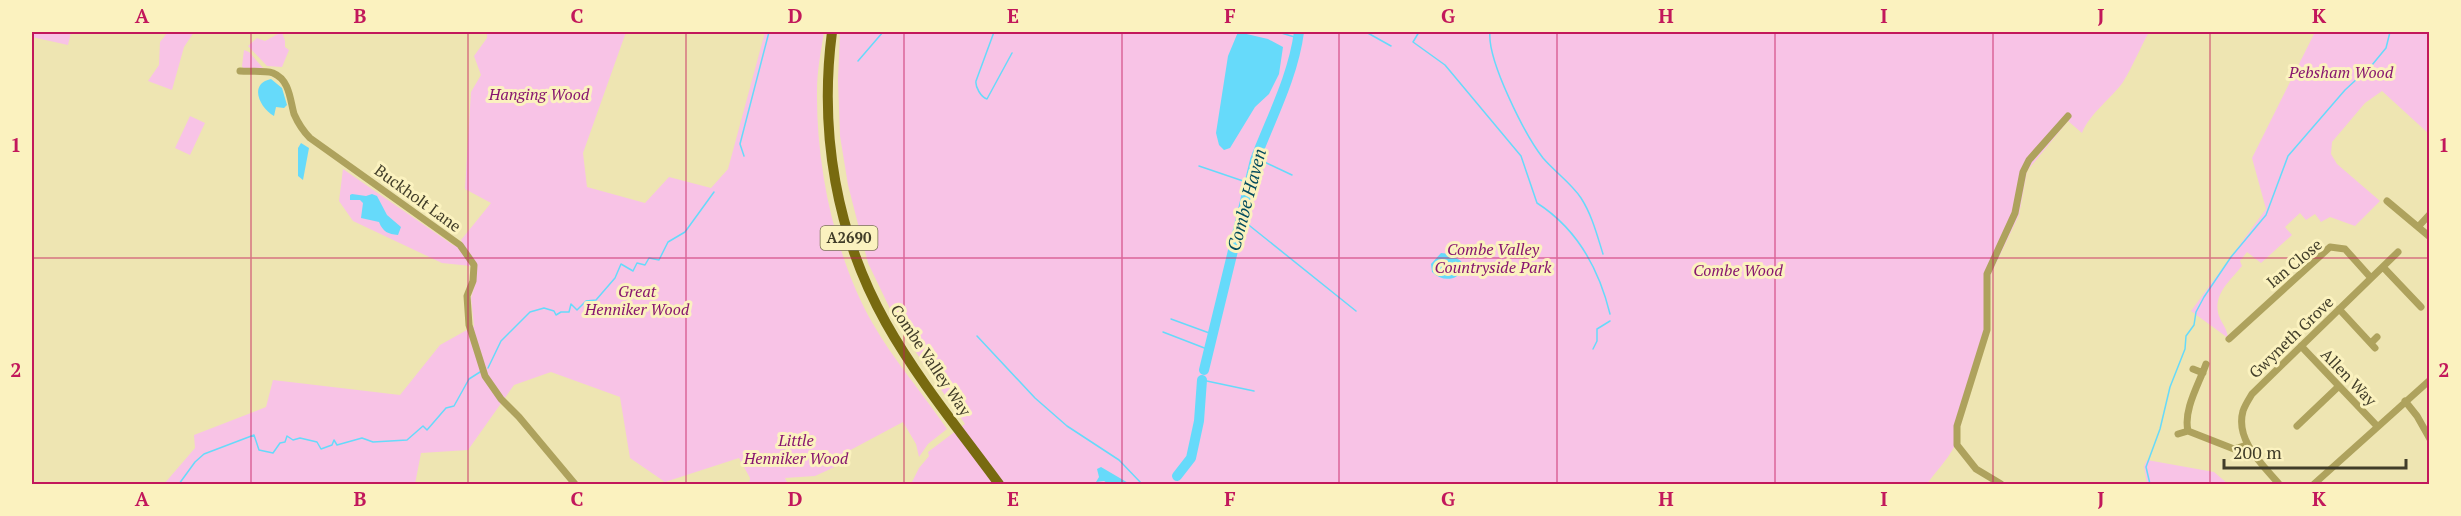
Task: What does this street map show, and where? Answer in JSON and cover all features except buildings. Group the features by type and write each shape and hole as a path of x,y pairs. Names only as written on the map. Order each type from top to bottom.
{"main road":[{"name":"Combe Valley Way","path":"832,32 828,62 828,133 839,202 860,268 887,324 922,379 999,484"}],"street":[{"name":"Buckholt Lane","path":"240,71 272,72 278,76 290,94 299,123 310,138 460,245 474,265 467,296 469,325 485,376 501,399 575,484"},
{"path":"2001,484 1976,469 1957,445 1957,426 1987,330 1987,274 2014,213 2023,172 2029,160 2068,116"},
{"path":"2387,201 2430,237"},
{"path":"2418,227 2430,214"},
{"name":"Ian Close","path":"2229,339 2330,247 2344,249 2372,278"},
{"name":"Gwyneth Grove","path":"2247,445 2242,429 2243,411 2252,394 2398,252"},
{"path":"2383,267 2421,307"},
{"path":"2408,306 2415,300"},
{"path":"2339,309 2373,345 2378,337"},
{"path":"2229,327 2235,334"},
{"name":"Allen Way","path":"2301,346 2377,426"},
{"path":"2188,432 2187,416 2206,364"},
{"path":"2193,369 2203,373"},
{"path":"2314,484 2430,380"},
{"path":"2299,421 2339,386"},
{"path":"2405,401 2417,416 2430,440"},
{"path":"2178,434 2188,432 2234,449 2247,445 2279,484"}],"green space":[{"path":"32,32 71,32 68,45 32,37"},
{"path":"168,32 194,32 184,47 172,90 148,81 159,65 160,42"},
{"path":"282,32 285,47 289,50 282,67 267,66 248,46 257,38 265,41"},
{"path":"487,32 626,32 583,153 587,187 645,203 669,177 711,188 728,169 765,32 824,32 817,91 820,150 824,181 838,241 848,270 873,324 947,429 928,444 919,457 916,444 903,422 843,454 837,466 815,476 785,478 788,484 749,484 750,478 739,458 665,482 630,458 620,397 551,372 514,385 468,450 421,453 415,484 164,484 195,448 194,435 266,407 273,380 400,395 440,345 474,326 471,298 476,281 471,266 442,263 353,221 339,201 343,169 453,245 465,248 461,240 491,203 465,189 471,92 481,75 474,56 487,38"},
{"name":"Combe Valley Countryside Park","path":"840,32 2149,32 2123,82 2090,119 2082,133 2068,121 2027,171 2019,215 1991,274 1989,331 1959,435 1952,450 1927,484 911,484 919,468 929,456 928,452 965,424 894,317 868,263 848,185 840,136 838,80"},
{"name":"Pebsham Wood","path":"2315,32 2429,32 2429,134 2382,91 2365,103 2332,142 2331,154 2337,164 2380,201 2355,226 2330,217 2321,222 2315,214 2306,220 2300,213 2285,227 2292,235 2261,263 2247,252 2240,261 2242,266 2223,289 2218,301 2219,316 2228,338 2191,311 2266,209 2252,158"},
{"path":"244,50 249,52 264,69 244,69 242,66"},
{"path":"190,116 205,123 190,155 175,148"},
{"path":"2147,460 2214,472 2228,484 2147,484 2144,466"}],"water":[{"path":"1238,32 1268,39 1283,47 1279,74 1269,94 1255,107 1230,148 1224,150 1219,145 1216,133 1228,56"},
{"path":"271,79 282,88 287,105 284,108 276,107 274,116 264,108 258,91 264,82"},
{"path":"301,143 309,148 303,180 298,176 298,148"},
{"path":"352,194 377,196 387,215 401,227 398,235 386,232 379,222 361,218 363,203 360,200 350,200"},
{"path":"1441,253 1450,254 1461,261 1464,269 1461,273 1453,278 1445,279 1432,272 1431,264"},
{"path":"1101,467 1130,484 1096,482 1099,477 1097,469"}],"waterway":[{"path":"744,156 740,144 769,32"},
{"path":"858,61 883,32"},
{"path":"994,32 976,81 977,89 985,98 987,99 1012,53"},
{"path":"1278,32 1298,38"},
{"name":"Combe Haven","path":"1204,370 1255,160 1287,81 1299,32"},
{"path":"1366,32 1391,46"},
{"path":"1419,32 1413,42 1445,65 1521,156 1537,203 1563,225 1584,251 1599,281 1610,314"},
{"path":"1490,32 1494,60 1527,133 1543,158 1581,198 1591,218 1603,254"},
{"path":"2150,484 2146,467 2160,429 2170,387 2185,349 2186,336 2194,325 2196,312 2231,257 2266,215 2288,156 2345,90 2372,65 2386,48 2390,32"},
{"path":"1256,158 1292,175"},
{"path":"1199,166 1249,183"},
{"path":"488,368 501,341 530,312 544,308 554,311 556,315 569,312 571,304 577,310 586,301 596,300 615,278 621,264 633,271 637,263 645,265 649,258 659,260 668,242 685,232 714,192"},
{"path":"1240,218 1356,311"},
{"path":"1171,319 1212,334"},
{"path":"1593,349 1597,341 1597,329 1610,321"},
{"path":"1163,332 1207,349"},
{"path":"977,336 1035,398 1067,426 1119,460 1142,484"},
{"path":"179,484 204,454 254,435 259,450 273,453 280,443 285,442 287,436 293,440 300,438 317,442 321,449 332,445 334,440 337,445 362,438 373,442 407,440 423,426 427,430 446,408 454,406 469,379 480,372"},
{"path":"1202,380 1254,391"},
{"name":"Combe Haven","path":"1177,476 1191,458 1199,421 1202,380"}],"park label":[{"name":"Hanging Wood","path":"539,94"},
{"name":"Combe Wood","path":"1738,270"},
{"name":"Great Henniker Wood","path":"637,300"},
{"name":"Little Henniker Wood","path":"796,449"}]}
